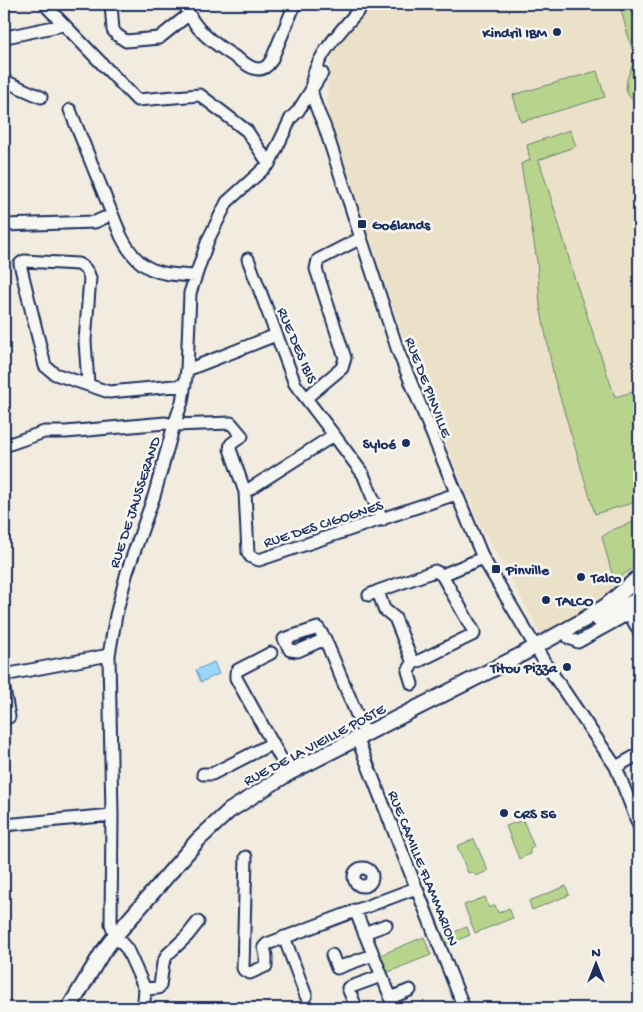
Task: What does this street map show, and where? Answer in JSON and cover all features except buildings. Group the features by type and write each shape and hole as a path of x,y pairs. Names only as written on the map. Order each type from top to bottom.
{"main road":[{"name":"RUE DE LA VIEILLE POSTE","path":"69,1008 102,952 212,825 229,810 289,773 536,647 582,621 606,606 639,577"},
{"name":"RUE DE LA VIEILLE POSTE","path":"536,647 556,645 628,611 639,599"}],"street":[{"path":"111,4 113,30 126,41 159,38 166,34 187,9 201,32 249,66 259,69 264,68 271,62 295,4"},
{"name":"RUE DE PINVILLE","path":"364,4 331,42 315,72 312,90 316,108 324,125 398,351 483,558 536,647 616,767 639,826"},
{"path":"47,5 63,25 137,100 200,95 247,131 269,164"},
{"path":"4,39 63,25"},
{"name":"RUE DE PINVILLE","path":"324,125 321,95 322,72 331,51 344,29"},
{"name":"RUE DE JAUSSERAND","path":"115,936 111,924 112,815 108,655 127,572 154,496 182,402 187,370 190,294 208,240 227,202 269,164 291,118 298,111 322,72"},
{"path":"4,82 41,97"},
{"path":"298,111 316,108"},
{"path":"70,110 129,252 143,265 158,272 195,276"},
{"path":"4,225 95,222 104,218"},
{"path":"306,398 345,364 345,358 316,268 318,260 361,238"},
{"name":"RUE DES IBIS","path":"248,259 295,384 363,474 382,520"},
{"path":"88,384 85,342 90,278 88,272 84,266 78,264 24,260 20,264 45,366 55,374 109,392 185,385"},
{"path":"187,370 276,335"},
{"path":"4,446 44,432 66,437 165,423 174,426"},
{"name":"RUE DES CIGOGNES","path":"174,426 231,423 242,436 231,444 230,449 245,492 248,553 251,557 259,560 456,494"},
{"path":"245,492 334,435"},
{"path":"442,575 483,558"},
{"path":"412,663 395,618 384,609 374,593 435,571 442,575 474,634 412,663 408,671 412,684"},
{"path":"628,611 639,631"},
{"name":"RUE CAMILLE FLAMMARION","path":"325,639 416,888 464,1008"},
{"path":"272,653 238,670 236,678 289,773"},
{"path":"4,675 108,655"},
{"path":"4,689 9,716"},
{"path":"204,774 212,774 273,743"},
{"path":"616,767 639,754"},
{"path":"4,825 112,815"},
{"path":"246,857 244,970 250,973 266,966 264,947 272,942 416,888"},
{"path":"367,886 373,903"},
{"path":"354,910 392,1003 410,990"},
{"path":"145,989 158,988 160,986 163,963 167,955 187,936 198,922"},
{"path":"364,933 386,925"},
{"path":"115,936 126,949 145,989 141,1008"},
{"path":"284,937 306,996"},
{"path":"332,955 337,968 373,955"},
{"path":"356,1007 348,988 381,976"}],"shaded area":[{"path":"372,4 639,4 639,566 598,601 541,634 479,522 412,363 330,121 327,103 328,76 332,58 344,37"}],"green space":[{"path":"619,4 631,4 639,30 639,107 626,90 627,79 635,59"},
{"path":"597,71 605,97 521,122 513,95"},
{"path":"570,130 576,146 539,160 574,277 615,397 639,390 639,501 595,514 554,377 540,306 537,261 521,164 530,160 527,145"},
{"path":"639,520 639,564 614,581 602,537 612,530"},
{"path":"523,820 534,847 530,849 530,854 519,859 506,826"},
{"path":"474,839 488,871 476,876 473,872 468,873 457,846"},
{"path":"566,886 569,895 532,910 529,901"},
{"path":"424,887 443,936 467,927 470,935 446,945 453,963 451,964 422,891"},
{"path":"485,897 489,908 495,905 498,913 509,908 513,918 475,933 464,905"},
{"path":"424,937 431,955 386,973 380,955"}],"water":[{"path":"214,662 219,674 201,682 196,670"}],"place":[{"name":"Kindril IBM","path":"557,32"},
{"name":"Goélands","path":"362,224"},
{"name":"Syloé","path":"406,443"},
{"name":"Pinville","path":"496,569"},
{"name":"Talco","path":"581,577"},
{"name":"TALCO","path":"546,600"},
{"name":"Titou Pizza","path":"567,667"},
{"name":"CRS 56","path":"504,813"}]}
